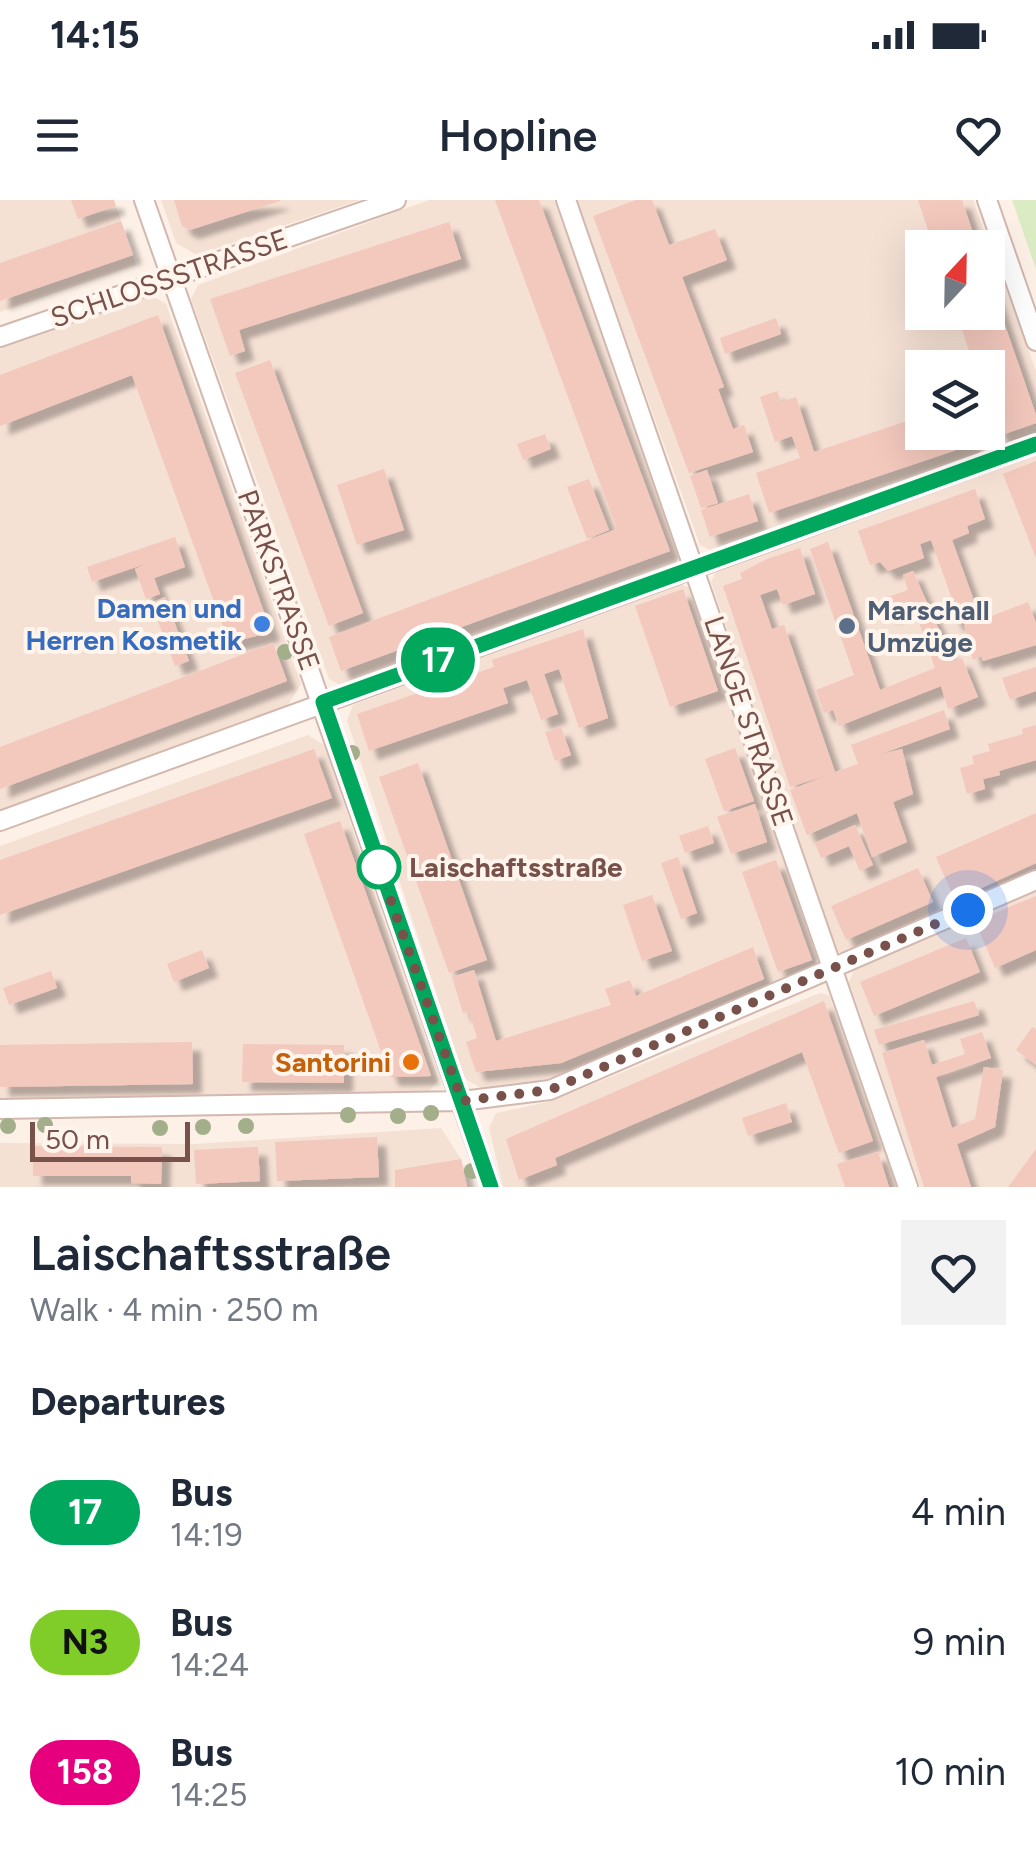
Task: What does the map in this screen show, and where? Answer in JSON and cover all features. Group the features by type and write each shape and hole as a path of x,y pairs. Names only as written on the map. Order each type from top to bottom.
{"street":[{"name":"PARKSTRASSE","path":"144,200 492,1187"},
{"name":"SCHLOSSSTRASSE","path":"0,338 396,200"},
{"name":"LANGE STRASSE","path":"566,200 696,566 908,1187"},
{"path":"987,200 1036,340"},
{"path":"0,821 1036,444"},
{"path":"0,1109 462,1101 550,1090 834,971 1036,880"}],"shaded area":[{"path":"0,200 114,200 136,265 0,312"},
{"path":"161,200 360,200 197,255 176,243"},
{"path":"429,200 554,200 680,551 676,564 342,686 329,679 191,299 198,285"},
{"path":"576,200 973,200 984,230 905,230 905,330 1005,330 1005,287 1036,371 1036,433 1005,444 1005,350 905,350 905,450 989,450 710,550 700,545"},
{"path":"153,296 166,304 301,684 288,705 0,810 0,349"},
{"path":"1036,456 1036,873 849,956 837,951 711,582 717,569"},
{"path":"679,583 690,588 819,955 810,971 541,1082 481,1088 464,1078 347,720 353,705"},
{"path":"308,735 324,745 438,1080 428,1093 0,1101 0,846"},
{"path":"1036,891 1036,1187 920,1187 849,982 854,970"},
{"path":"820,993 829,995 897,1187 503,1187 489,1128 496,1113 548,1102"},
{"path":"441,1128 461,1159 467,1187 0,1187 0,1143 195,1144"}],"green space":[{"path":"1012,200 1036,200 1036,269"}],"building":[{"path":"71,200 114,200 116,206 78,219"},
{"path":"174,200 280,201 190,230 182,226"},
{"path":"495,200 539,200 670,551 341,671 329,637 617,529"},
{"path":"636,200 652,200 669,245 715,229 727,260 682,277 724,387 718,389 733,429 744,425 753,452 689,473 593,216"},
{"path":"918,200 962,200 972,230 928,230"},
{"path":"121,221 133,255 0,301 0,263"},
{"path":"449,222 461,259 239,330 245,351 230,356 210,299"},
{"path":"158,315 271,632 229,643 132,375 0,426 0,375"},
{"path":"776,318 781,334 725,354 720,338"},
{"path":"1005,325 1036,423 1005,434 1005,350 969,350 962,330 1005,330"},
{"path":"270,360 363,613 329,626 235,373"},
{"path":"777,391 781,402 796,397 814,452 905,422 905,450 956,450 769,513 756,473 800,458 792,436 775,442 760,397"},
{"path":"545,434 551,449 523,460 517,444"},
{"path":"1036,461 1036,558 1003,474"},
{"path":"384,469 404,530 357,545 337,485"},
{"path":"707,470 718,503 701,508 690,476"},
{"path":"589,479 609,530 587,539 567,487"},
{"path":"975,489 985,519 967,526 969,533 952,540 981,620 1028,602 1036,623 1036,645 983,661 981,656 973,660 963,620 954,622 946,598 951,596 931,540 920,544 924,558 888,571 880,562 870,565 858,531"},
{"path":"749,494 758,521 710,537 701,510"},
{"path":"175,537 185,567 154,578 160,594 146,599 135,569 148,563 92,582 87,567"},
{"path":"828,542 880,690 935,668 913,605 888,614 882,599 908,590 903,575 913,571 953,661 962,658 978,697 948,709 941,686 839,726 833,710 824,713 816,690 854,675 810,549"},
{"path":"800,548 815,594 783,605 777,589 760,595 772,629 784,625 835,772 858,764 851,745 944,710 950,729 881,754 902,749 913,794 893,802 907,842 872,857 857,813 807,835 790,790 825,776 790,787 723,586 742,579 740,573 767,559"},
{"path":"683,589 718,691 670,707 635,606"},
{"path":"165,597 189,661 175,666 151,603"},
{"path":"583,629 608,718 579,728 559,669 544,674 558,714 541,720 527,680 503,688 508,703 369,751 357,714 494,667 492,660"},
{"path":"273,643 287,681 0,789 0,747"},
{"path":"1036,667 1036,691 1010,700 1002,678"},
{"path":"1036,725 1036,760 999,771 1000,775 983,779 985,789 967,794 960,768 974,764 972,756 990,751 988,744 1023,734 1022,729"},
{"path":"561,727 571,755 555,761 545,732"},
{"path":"735,748 754,801 724,811 705,759"},
{"path":"314,749 332,798 0,915 0,860"},
{"path":"418,763 487,960 449,973 379,777"},
{"path":"755,804 767,842 731,854 717,817"},
{"path":"1036,813 1036,863 955,900 936,857"},
{"path":"340,821 431,1076 390,1077 304,834"},
{"path":"855,825 873,865 860,871 849,846 821,858 815,843"},
{"path":"708,826 714,843 685,853 679,836"},
{"path":"678,857 697,913 681,919 661,863"},
{"path":"776,860 812,960 778,972 742,872"},
{"path":"918,868 933,902 846,940 831,906"},
{"path":"652,895 672,951 642,961 623,905"},
{"path":"1036,896 1036,950 995,968 975,921"},
{"path":"966,938 980,972 874,1016 860,982"},
{"path":"753,947 764,979 561,1063 476,1072 466,1042 477,1038 469,1011 463,1013 452,977 474,970 496,1041 611,1005 605,989 630,980 636,996"},
{"path":"202,950 209,968 174,982 167,964"},
{"path":"51,971 57,988 9,1005 3,988"},
{"path":"824,1001 873,1141 839,1153 802,1052 555,1158 557,1165 519,1180 506,1139"},
{"path":"974,1001 979,1015 879,1045 874,1030"},
{"path":"1032,1027 1036,1029 1036,1065 1016,1050"},
{"path":"982,1032 991,1058 936,1077 952,1128 975,1119 984,1067 1003,1070 995,1127 957,1144 971,1187 924,1187 882,1053 924,1040 932,1065 965,1054 960,1039"},
{"path":"192,1042 193,1084 0,1087 0,1045"},
{"path":"243,1044 344,1045 344,1083 242,1082"},
{"path":"786,1103 792,1122 748,1136 742,1118"},
{"path":"377,1137 379,1177 277,1181 275,1142"},
{"path":"33,1146 162,1147 161,1184 131,1183 131,1176 33,1176"},
{"path":"258,1147 260,1181 196,1184 194,1150"},
{"path":"1036,1149 1036,1187 1008,1187"},
{"path":"878,1152 889,1187 845,1187 837,1164"},
{"path":"461,1159 467,1187 395,1187 395,1170"}],"bus line":[{"name":"17","path":"491,1187 478,1140 323,702 1036,444"}],"place":[{"name":"Damen und Herren Kosmetik","path":"262,624"},
{"name":"Marschall Umzüge","path":"847,626"},
{"name":"Laischaftsstraße","path":"379,867"},
{"name":"Santorini","path":"411,1062"}],"route":[{"path":"379,867 462,1101 504,1099 550,1090 834,971 968,910"}]}
